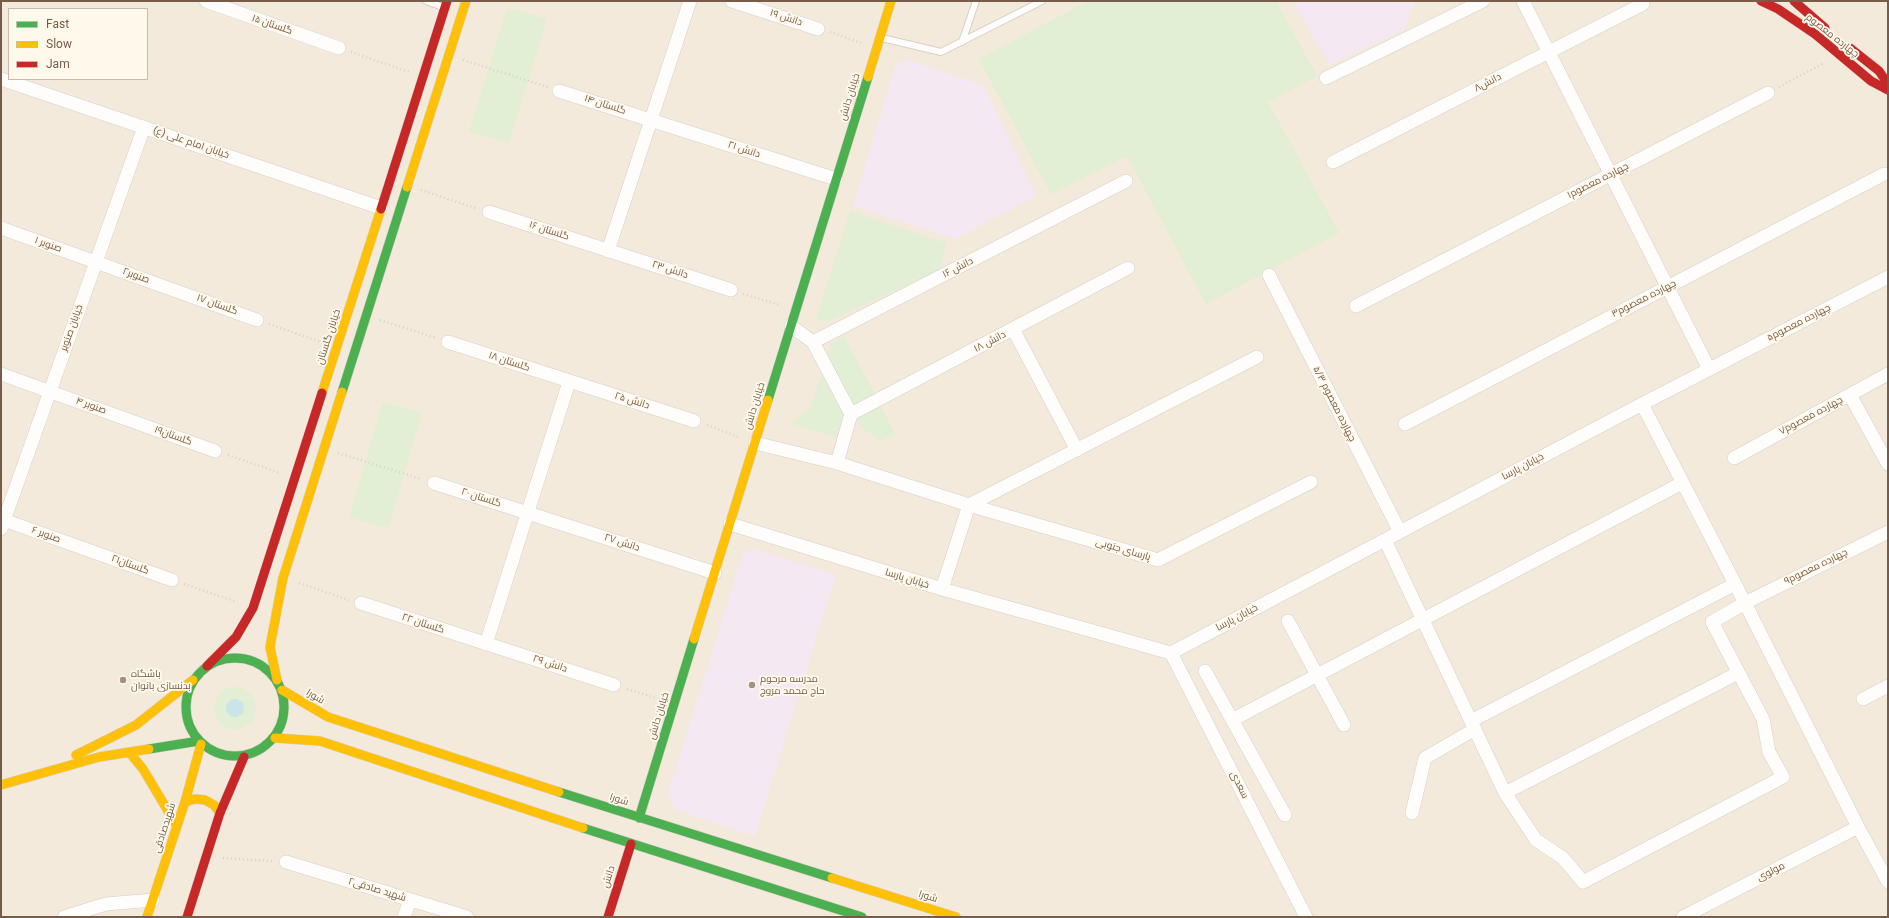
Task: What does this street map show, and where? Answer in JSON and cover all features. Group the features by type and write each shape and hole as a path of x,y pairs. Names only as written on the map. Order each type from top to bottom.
{"street":[{"name":"گلستان ۱۵","path":"206,1 339,48"},
{"path":"194,679 186,696 185,713 190,730 200,743 224,756 244,757 262,749 275,738 283,723 285,706 282,690 277,680 270,647 283,578 466,1"},
{"path":"608,251 690,1"},
{"name":"دانش ۱۹","path":"732,1 818,28"},
{"name":"خیابان دانش","path":"639,818 891,1"},
{"path":"1326,78 1483,1"},
{"path":"1523,1 1709,370"},
{"name":"چهارده معصوم","path":"1761,1 1778,9 1815,34 1871,81 1888,90"},
{"path":"1794,1 1832,34"},
{"name":"خیابان گلستان","path":"208,666 236,637 253,608 446,4"},
{"name":"دانش۸","path":"1333,162 1643,4"},
{"path":"1844,43 1879,71 1888,84"},
{"name":"خیابان امام علی (ع)","path":"1,79 381,208"},
{"name":"گلستان ۱۴","path":"559,91 651,120"},
{"name":"چهارده معصوم۱","path":"1356,306 1768,93"},
{"name":"دانش ۲۱","path":"651,120 836,179"},
{"name":"خیابان صنوبر","path":"2,522 144,127"},
{"name":"چهارده معصوم۳","path":"1404,424 1884,174"},
{"name":"دانش ۱۶","path":"813,342 1126,181"},
{"name":"گلستان ۱۶","path":"489,212 608,251"},
{"name":"صنوبر ۱","path":"1,228 96,262"},
{"name":"دانش ۲۳","path":"608,251 731,290"},
{"name":"صنوبر۲","path":"96,262 176,291"},
{"name":"دانش ۱۸","path":"851,414 1128,268"},
{"name":"چهارده معصوم ۵/۳","path":"1269,275 1400,532"},
{"name":"چهارده معصوم۵","path":"1709,370 1888,277"},
{"name":"گلستان ۱۷","path":"176,291 257,320"},
{"path":"791,326 813,342 851,414 837,462"},
{"path":"1013,329 1077,450"},
{"name":"گلستان ۱۸","path":"448,342 570,382"},
{"path":"942,589 969,505 1257,357"},
{"name":"خیابان پارسا","path":"730,524 942,589 1171,653 1709,370"},
{"name":"صنوبر ۴","path":"1,374 132,421"},
{"name":"چهارده معصوم۷","path":"1734,458 1888,374"},
{"path":"486,644 570,382"},
{"name":"دانش ۲۵","path":"570,382 694,421"},
{"path":"1850,395 1888,464"},
{"path":"1642,404 1745,603 1858,827 1888,882"},
{"name":"گلستان۱۹","path":"132,421 215,450"},
{"name":"پارسای جنوبی","path":"755,443 837,462 969,505 1158,560 1311,482"},
{"name":"گلستان ۲۰","path":"434,483 529,513"},
{"path":"1232,720 1422,618 1682,483"},
{"name":"دانش ۲۷","path":"529,513 715,573"},
{"name":"صنوبر ۶","path":"2,522 88,550"},
{"name":"چهارده معصوم۹","path":"1738,673 1712,622 1745,603 1888,532"},
{"path":"1385,540 1505,793 1536,840 1563,858 1583,882 1784,777 1769,752 1763,719 1738,673 1505,793"},
{"name":"گلستان۲۱","path":"88,550 172,580"},
{"path":"1412,813 1425,758 1473,725 1735,584"},
{"name":"گلستان ۲۲","path":"361,603 486,644"},
{"path":"1288,621 1344,725"},
{"name":"دانش ۲۹","path":"486,644 614,685"},
{"name":"سعدی","path":"1171,653 1306,917"},
{"path":"37,774 136,725 208,666 225,659 245,659 263,666 277,680"},
{"path":"1205,671 1285,815"},
{"path":"1863,699 1888,686"},
{"name":"شورا","path":"282,690 328,717 639,818 956,917"},
{"path":"275,738 320,741 631,844 862,917"},
{"path":"1,785 99,757 200,743"},
{"name":"شهیدصادقی","path":"147,917 185,802 200,743"},
{"path":"129,752 143,769 177,826"},
{"path":"187,917 220,813 244,757"},
{"path":"185,802 195,799 205,800 214,805 220,813"},
{"name":"مولوی","path":"1683,917 1858,827"},
{"name":"دانش","path":"608,917 631,844"},
{"name":"شهید صادقی۲","path":"286,862 467,917"},
{"path":"64,917 106,904 153,900"},
{"path":"404,917 410,900"}],"lane":[{"path":"426,1 446,4"},
{"path":"962,42 976,1"},
{"path":"880,37 941,52 1042,1"}],"path":[{"path":"818,28 877,48"},
{"path":"339,48 423,77"},
{"path":"1768,93 1839,54"},
{"path":"449,55 559,91"},
{"path":"408,186 489,212"},
{"path":"731,290 796,310"},
{"path":"367,315 448,342"},
{"path":"257,320 337,348"},
{"path":"694,421 755,443"},
{"path":"324,448 434,483"},
{"path":"215,450 295,479"},
{"path":"283,578 361,603"},
{"path":"172,580 253,608"},
{"path":"614,685 674,704"},
{"path":"206,856 286,862"}],"shaded area":[{"path":"1,1 1888,1 1888,917 1,917"},
{"path":"1292,1 1416,1 1404,29 1330,65"},
{"path":"906,59 983,85 1037,196 955,239 853,206 895,66"},
{"name":"مدرسه مرحوم حاج محمد مروج","path":"754,549 836,575 755,836 675,810 668,794 743,553"}],"green space":[{"path":"1088,1 1276,1 1317,76 1268,102 1339,233 1206,304 1127,156 1051,194 979,59"},
{"path":"507,8 547,19 509,143 469,132"},
{"path":"850,211 947,243 939,270 829,321 816,320"},
{"path":"844,335 895,434 881,441 861,427 826,360 830,344"},
{"path":"821,375 844,415 838,438 790,423 810,409"},
{"path":"383,402 422,413 388,528 349,517"},
{"path":"231,687 239,687 247,690 253,696 256,708 253,720 247,726 239,729 231,729 223,726 217,720 214,712 214,704 217,696 223,690"}],"water":[{"path":"235,699 241,702 244,708 241,714 235,717 229,714 226,708 229,702"}],"traffic: fast":[{"path":"768,400 868,77"},
{"path":"342,392 407,187"},
{"path":"639,818 694,639"},
{"path":"235,658 254,661 270,672 281,688 284,707 281,726 270,742 254,753 235,756 216,753 200,742 189,726 186,707 189,688 200,672 216,661 235,658"},
{"path":"149,749 199,741"},
{"path":"559,792 832,878"},
{"path":"583,828 862,917"}],"traffic: slow":[{"path":"407,187 466,1"},
{"path":"868,77 891,1"},
{"path":"322,393 381,209"},
{"path":"277,680 270,647 283,578 342,392"},
{"path":"694,639 768,400"},
{"path":"76,755 136,725 193,680"},
{"path":"282,690 328,717 559,792"},
{"path":"275,738 320,741 583,828"},
{"path":"147,917 185,802 201,744"},
{"path":"1,785 99,757 149,749"},
{"path":"129,752 143,769 177,826"},
{"path":"185,802 195,799 205,800 214,805 220,813"},
{"path":"832,878 956,917"}],"traffic: jam":[{"path":"381,209 447,1"},
{"path":"1761,1 1778,9 1815,34 1871,81 1888,90"},
{"path":"1794,1 1825,28"},
{"path":"1850,48 1879,71 1888,84"},
{"path":"207,666 236,637 253,608 322,393"},
{"path":"187,917 220,813 244,757"},
{"path":"608,917 631,844"}],"place":[{"name":"باشگاه بدنسازی بانوان","path":"123,680"},
{"name":"مدرسه مرحوم حاج محمد مروج","path":"752,685"}]}
